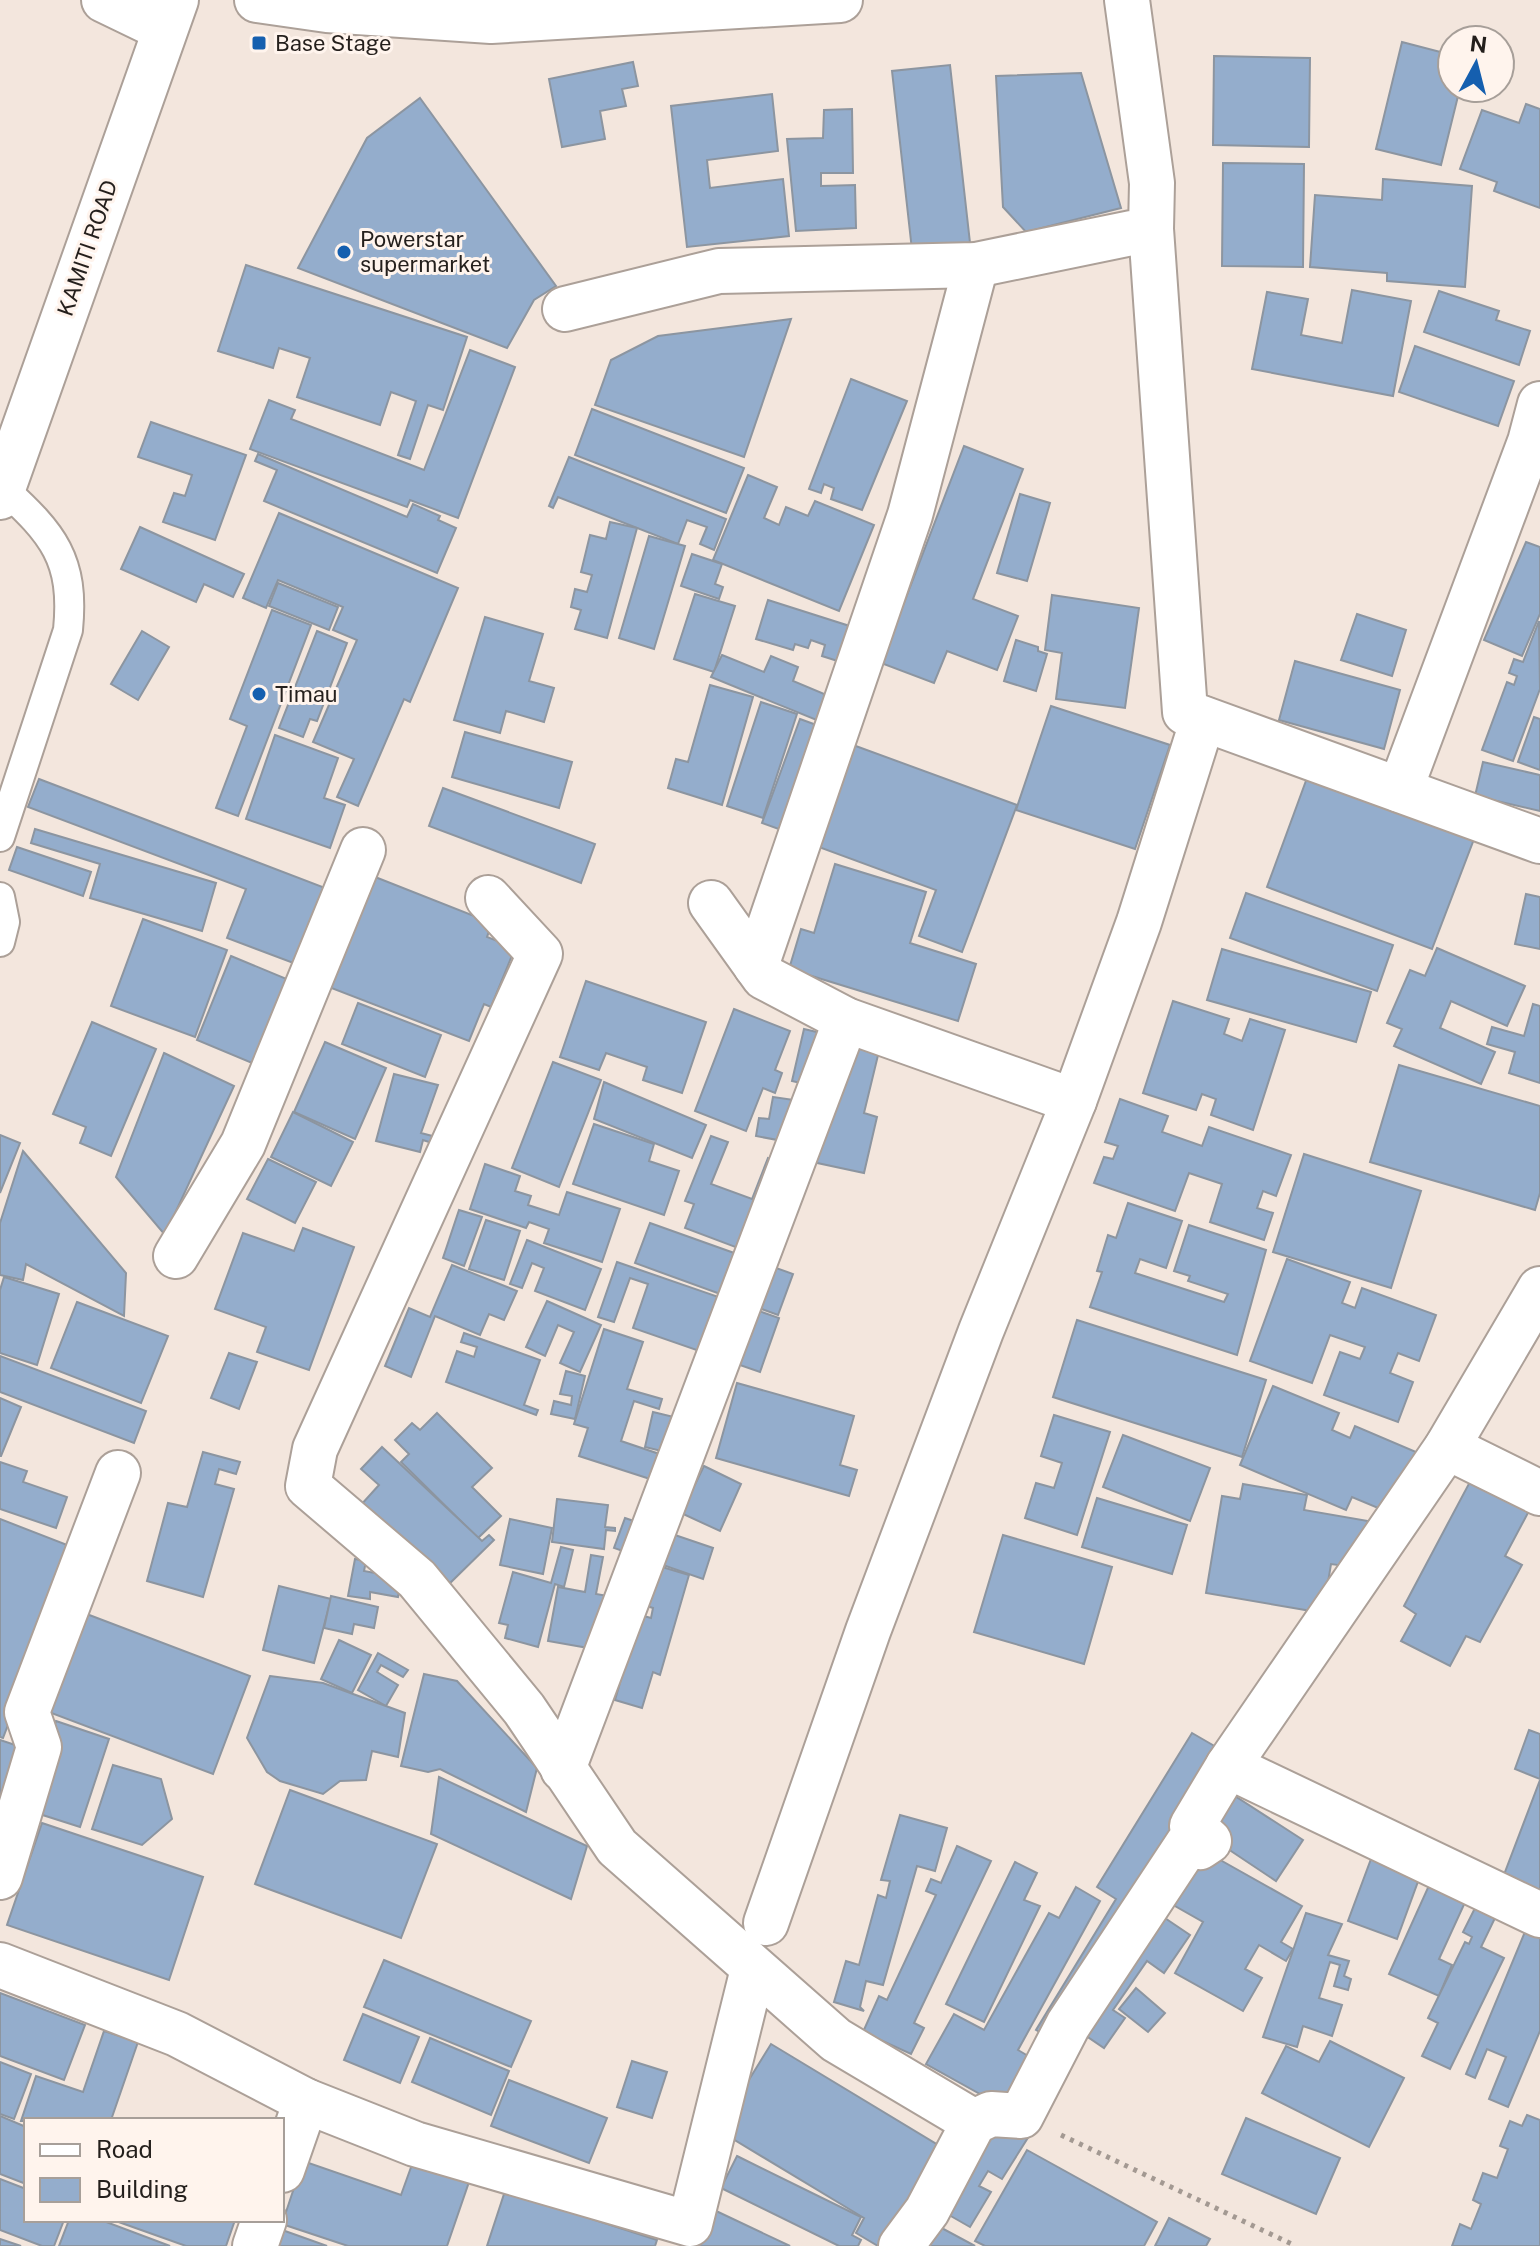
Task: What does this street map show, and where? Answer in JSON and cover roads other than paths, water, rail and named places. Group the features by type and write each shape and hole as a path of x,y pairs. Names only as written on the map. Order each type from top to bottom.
{"street":[{"path":"104,0 170,14"},
{"path":"257,0 327,10 491,21 642,7 840,0"},
{"path":"1127,0 1152,183 1151,229 1185,712 1540,841"},
{"name":"KAMITI ROAD","path":"1,490 170,14"},
{"path":"565,309 719,271 976,265 1151,229"},
{"path":"756,966 910,515 976,265"},
{"path":"1400,790 1530,442 1540,404"},
{"path":"766,1923 873,1616 981,1331 1074,1101 1139,922 1203,719"},
{"path":"176,1256 243,1144 363,850"},
{"path":"488,898 540,954 315,1449 308,1486 417,1579 524,1709 617,1847 836,2040 974,2122"},
{"path":"711,903 764,977 846,1020 1074,1101"},
{"path":"563,1769 846,1020"},
{"path":"901,2246 927,2211 974,2122 991,2114 1021,2116 1068,2025 1165,1874 1189,1842 1200,1847 1209,1841 1192,1826 1228,1766 1447,1447 1540,1289"},
{"path":"1447,1447 1540,1493"},
{"path":"0,1877 39,1747 27,1712 118,1473"},
{"path":"1228,1766 1540,1915"},
{"path":"0,1965 177,2034 306,2101 415,2144 690,2224 753,1969"},
{"path":"284,2164 306,2101"},
{"path":"255,2246 263,2222"}],"lane":[{"path":"0,837 68,630 71,598 67,567 54,539 1,490"},
{"path":"0,897 5,922 0,942"}],"place":[{"name":"Base Stage","path":"259,43"},
{"name":"Powerstar supermarket","path":"344,252"},
{"name":"Timau","path":"259,694"}]}
